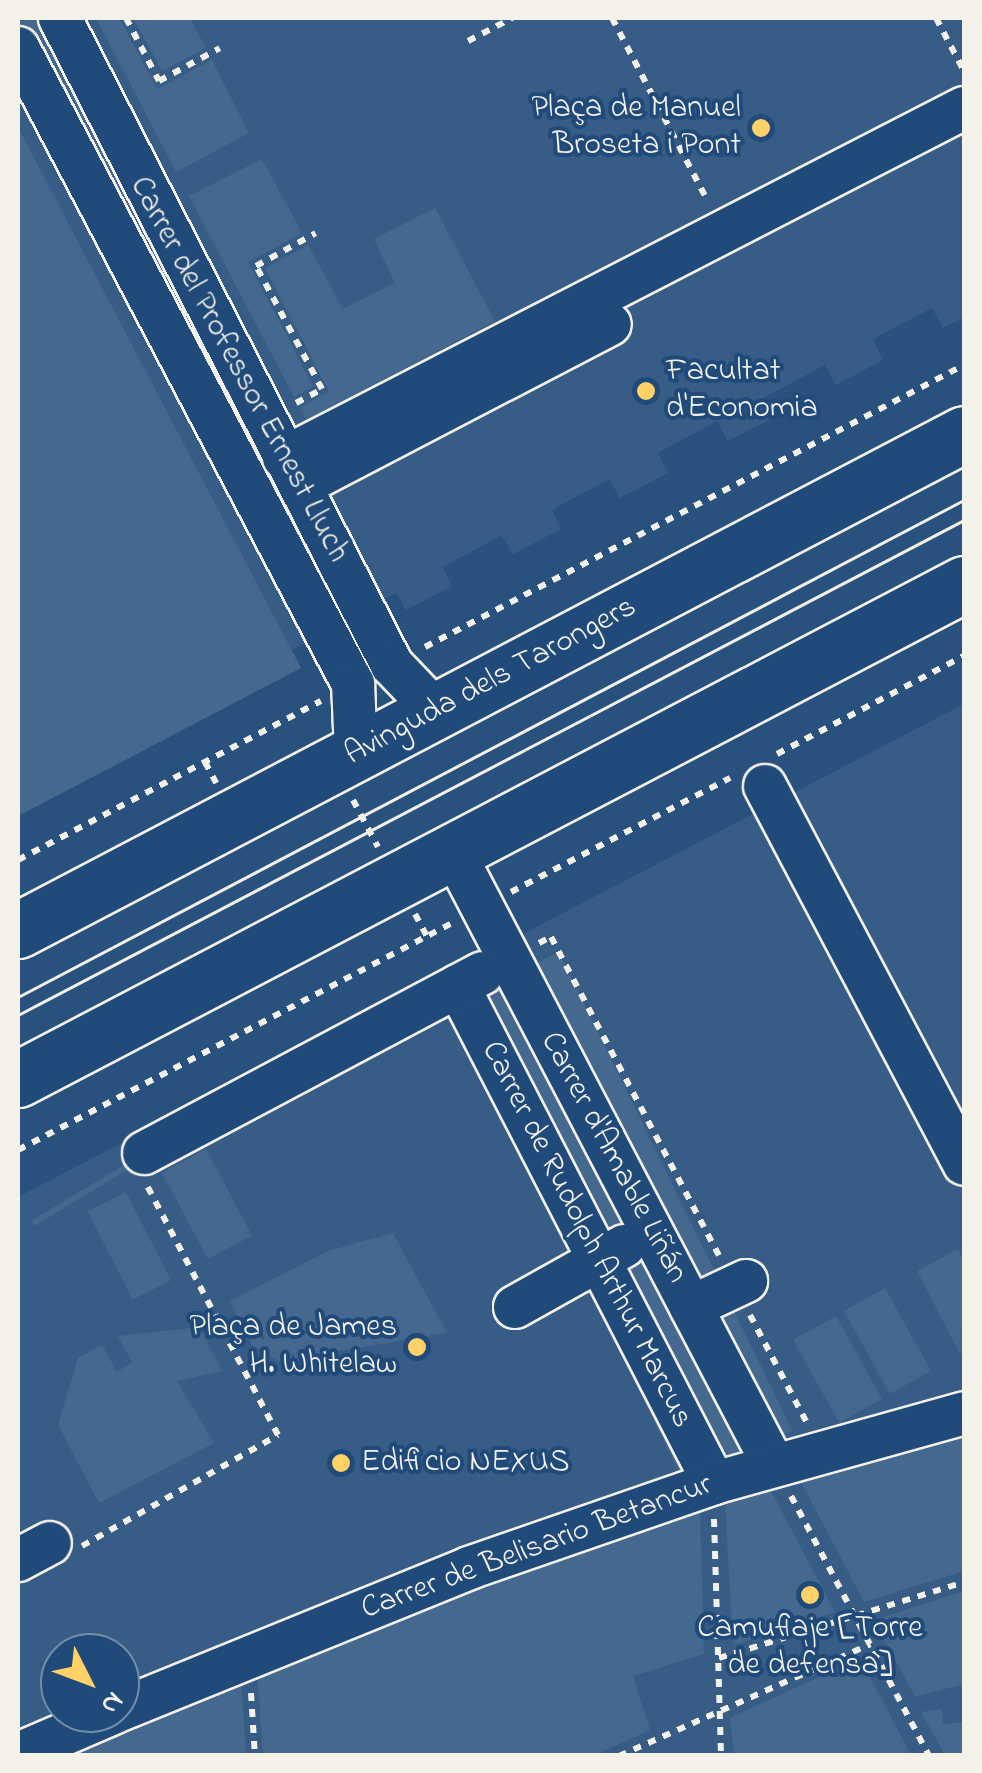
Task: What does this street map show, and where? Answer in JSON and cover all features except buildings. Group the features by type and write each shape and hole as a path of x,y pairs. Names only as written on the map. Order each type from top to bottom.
{"main road":[{"name":"Avinguda dels Tarongers","path":"18,930 234,816 349,774 436,712 964,434"},
{"path":"18,1079 964,584"}],"street":[{"name":"Carrer del Professor Ernest Lluch","path":"60,18 392,665 436,712"},
{"name":"Carrer del Professor Ernest Lluch","path":"18,48 353,684 349,774"},
{"path":"292,472 723,232 964,108"},
{"path":"292,472 964,140"},
{"path":"765,786 958,1139"},
{"name":"Carrer d'Amable Liñán","path":"453,851 773,1464"},
{"path":"144,1153 510,959"},
{"name":"Carrer de Rudolph Arthur Marcus","path":"458,986 714,1483"},
{"path":"516,1307 600,1262 650,1228"},
{"path":"691,1307 741,1284"},
{"name":"Carrer de Belisario Betancur","path":"140,1702 249,1657 714,1483 964,1413"},
{"name":"Carrer de Belisario Betancur","path":"19,1749 61,1733"}],"path":[{"path":"126,18 159,81 220,48"},
{"path":"468,41 512,18"},
{"path":"612,18 723,232"},
{"path":"936,18 964,70"},
{"path":"290,406 322,389 256,266 316,233"},
{"path":"406,657 964,365"},
{"path":"18,860 326,698"},
{"path":"205,762 234,816"},
{"path":"349,774 396,881 427,937"},
{"path":"510,959 551,937 741,1284 822,1451"},
{"path":"48,1551 278,1435 134,1159 144,1153"},
{"path":"773,1464 928,1756"},
{"path":"714,1483 721,1756"},
{"path":"720,1658 964,1582"},
{"path":"619,1756 870,1644"},
{"path":"249,1657 255,1756"}],"shaded area":[{"path":"18,18 964,18 964,317 943,328 932,308 873,339 883,360 836,385 825,365 765,397 775,417 728,441 717,421 658,453 668,473 620,498 609,479 552,510 561,529 513,554 502,535 443,567 452,586 406,610 396,593 292,650 301,668 18,816"},
{"path":"18,18 44,18 217,346 193,359"},
{"path":"96,18 119,18 157,89 212,60 249,133 176,172"},
{"path":"133,18 190,18 206,48 162,71"},
{"path":"18,127 301,668 18,816"},
{"path":"262,159 302,233 248,262 313,386 294,397 189,196"},
{"path":"435,208 495,321 306,420 300,408 329,391 265,268 308,245 343,309 395,283 374,239"},
{"path":"964,704 964,1755 18,1756 18,1197"},
{"path":"559,952 793,1431 685,1484 451,1005"},
{"path":"422,986 425,991 34,1226 31,1221"},
{"path":"206,1149 252,1236 208,1259 162,1172"},
{"path":"126,1192 171,1280 133,1300 88,1212"},
{"path":"393,1233 447,1333 279,1361 253,1346 230,1301 328,1251"},
{"path":"958,1249 964,1261 961,1356 917,1271"},
{"path":"885,1288 931,1371 890,1394 844,1311"},
{"path":"836,1316 882,1399 839,1423 793,1340"},
{"path":"199,1327 222,1371 177,1381 214,1443 99,1503 58,1425 78,1358 102,1345 117,1372 132,1362 118,1336"},
{"path":"964,1433 964,1571 864,1602 799,1478"},
{"path":"769,1487 835,1612 733,1645 725,1501"},
{"path":"700,1510 704,1654 633,1676 650,1730 595,1755 263,1755 257,1670"},
{"path":"964,1591 964,1684 915,1697 874,1620"},
{"path":"860,1658 911,1755 734,1755 730,1718"},
{"path":"241,1676 246,1755 54,1755 106,1733 140,1733 140,1719"},
{"path":"942,1709 943,1724 964,1722 964,1755 945,1755 921,1712"}],"tram line":[{"path":"18,997 964,500"},
{"path":"18,1015 964,520"}],"place":[{"name":"Plaça de Manuel Broseta i Pont","path":"761,128"},
{"name":"Facultat d'Economia","path":"646,391"},
{"name":"Plaça de James H. Whitelaw","path":"417,1347"},
{"name":"Edificio NEXUS","path":"341,1463"},
{"name":"Camuflaje [Torre de defensa]","path":"810,1595"}]}
